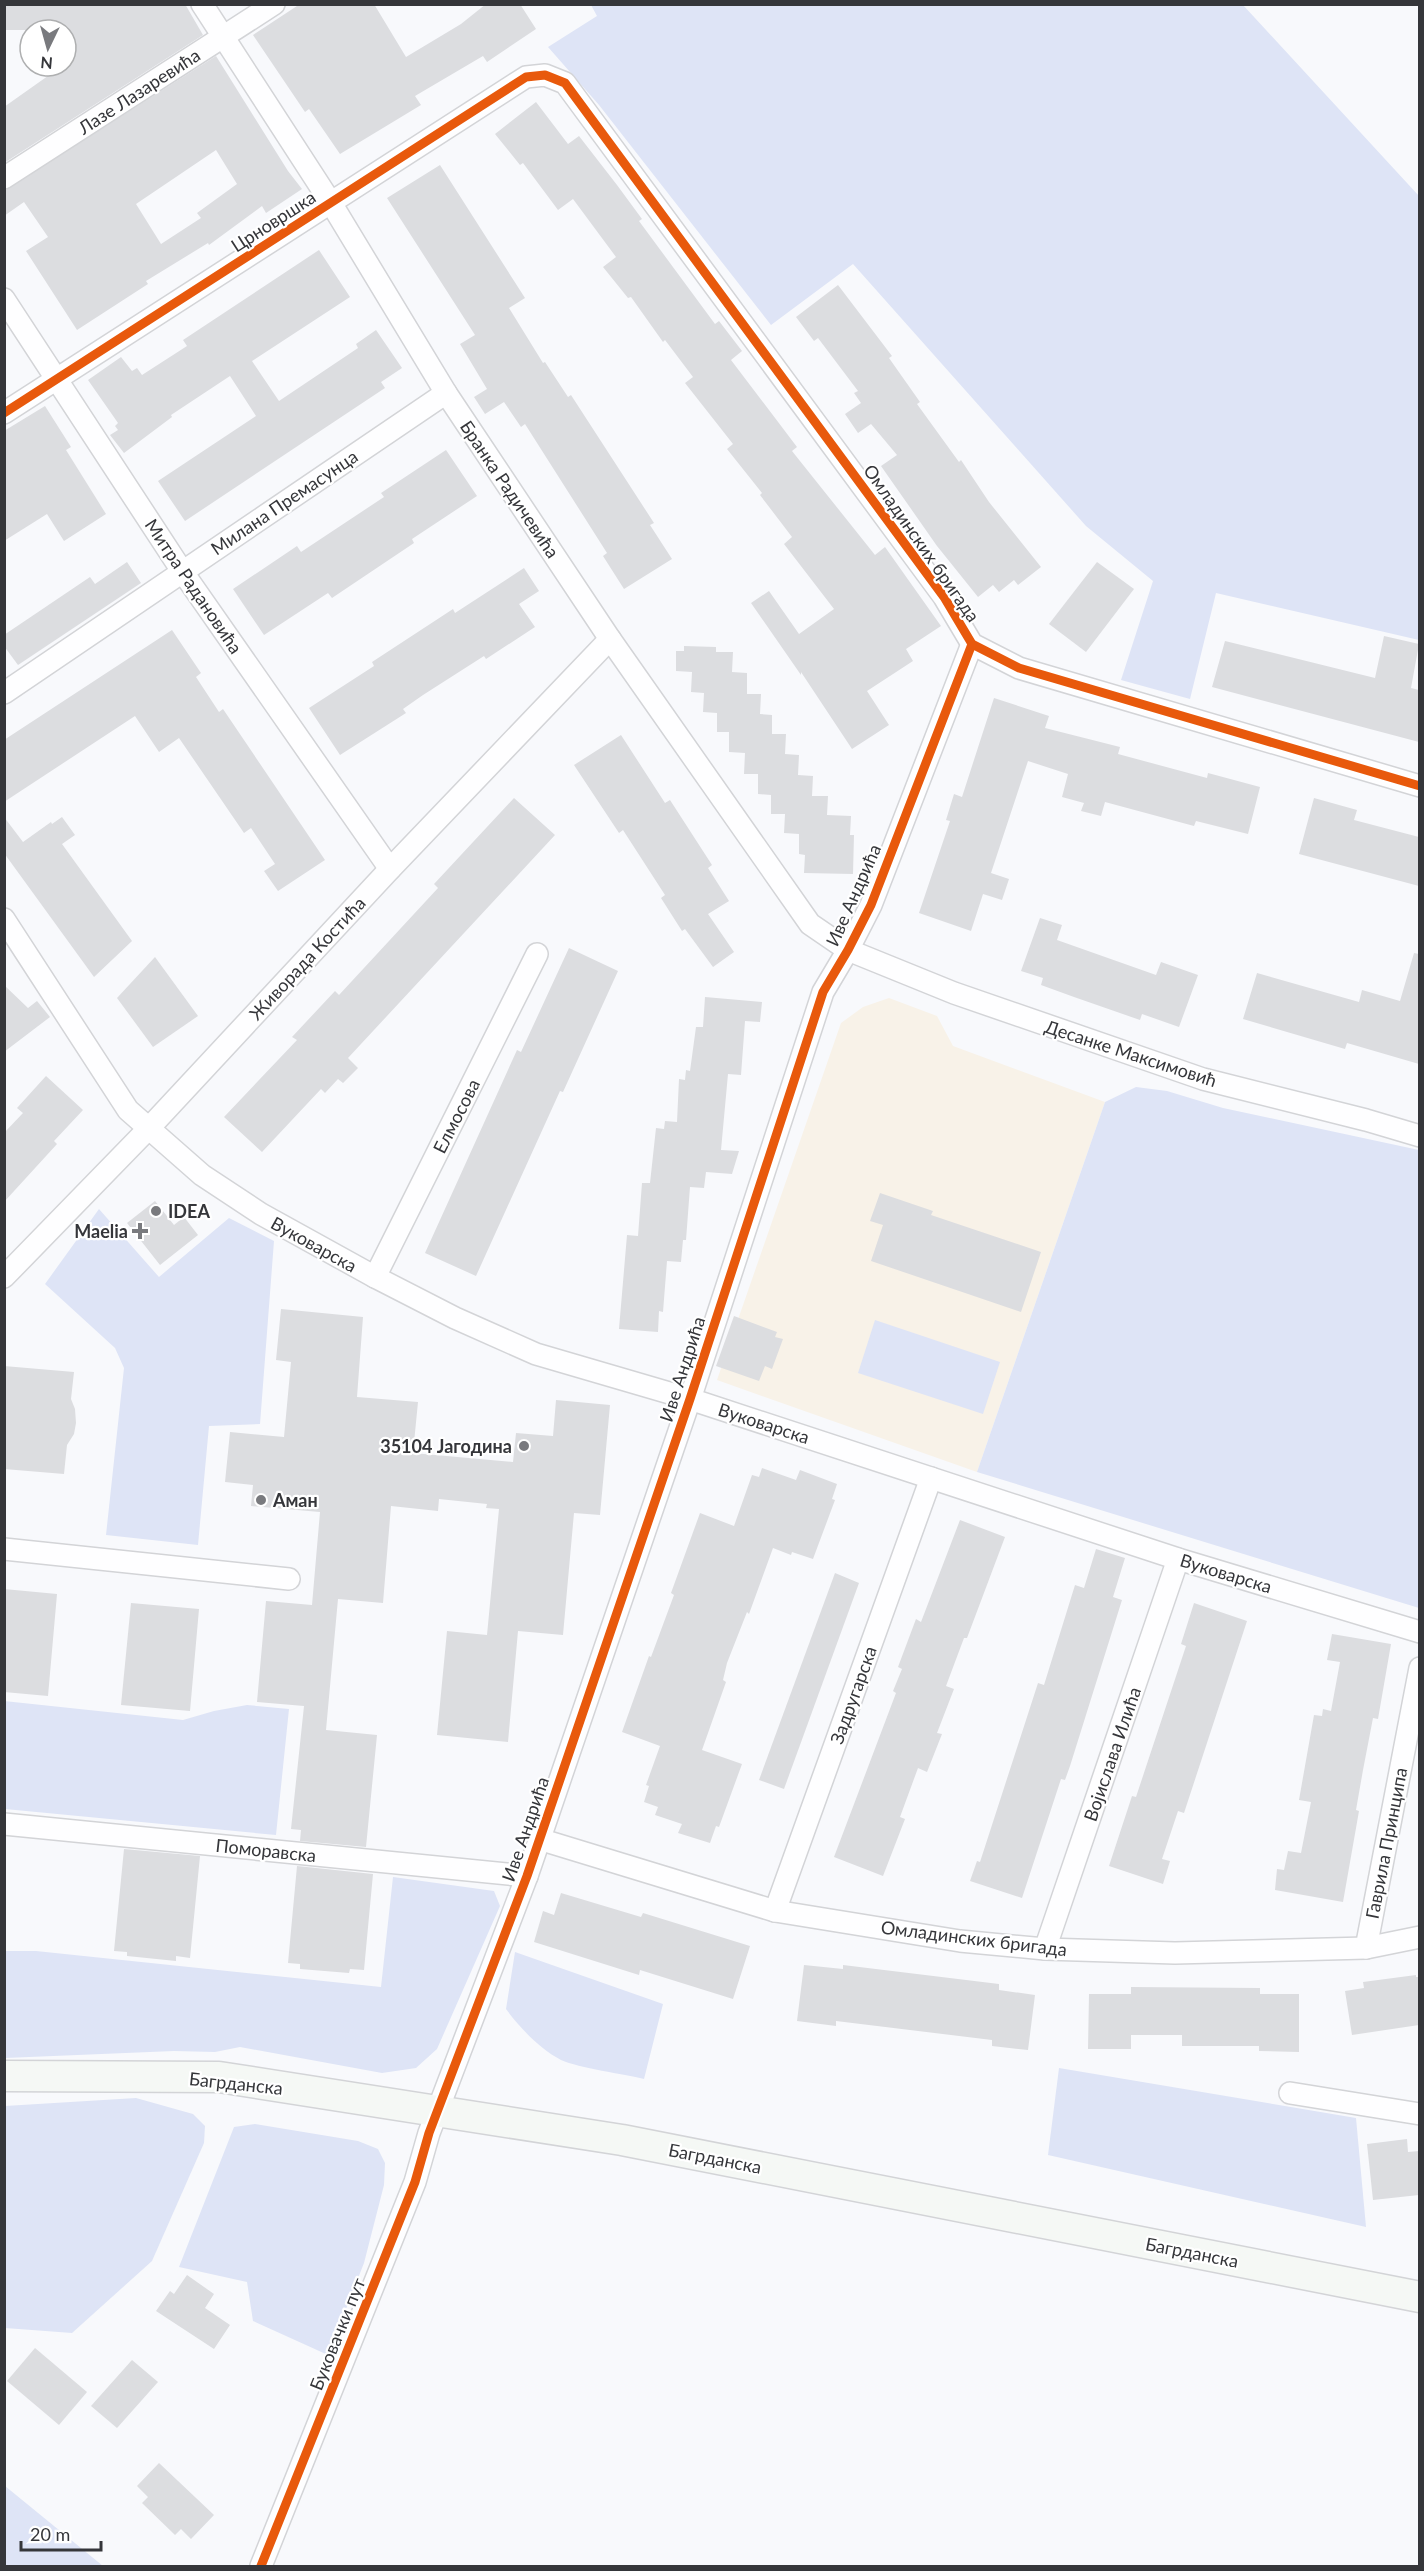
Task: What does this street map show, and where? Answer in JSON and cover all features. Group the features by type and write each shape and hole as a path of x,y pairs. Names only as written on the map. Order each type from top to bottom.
{"main road":[{"name":"Багрданска","path":"4,2076 219,2077 438,2111 622,2140 1419,2297"}],"street":[{"name":"Бранка Радичевића","path":"202,4 331,203 446,393 610,639 810,924 848,950"},
{"name":"Лазе Лазаревића","path":"4,178 274,4"},
{"name":"Црновршка","path":"4,413 526,77 545,75 565,83"},
{"name":"Омладинских бригада","path":"565,83 944,597 972,644 1019,668 1419,786"},
{"name":"Митра Радановића","path":"4,299 182,571 390,869"},
{"name":"Милана Премасунца","path":"4,693 446,393"},
{"name":"Живорада Костића","path":"4,1277 150,1127 390,869 610,639"},
{"name":"Иве Андрића","path":"438,2111 527,1876 690,1399 823,992 871,905 972,644"},
{"name":"Вуковарска","path":"4,919 128,1110 202,1175 261,1214 455,1318 536,1354 690,1399 1178,1559 1419,1632"},
{"name":"Десанке Максимовић","path":"848,950 954,993 1203,1079 1366,1120 1419,1136"},
{"name":"Елмосова","path":"375,1277 537,954"},
{"name":"Задругарска","path":"775,1911 931,1478"},
{"path":"4,1549 289,1579"},
{"name":"Војислава Илића","path":"1045,1949 1178,1559"},
{"name":"Гаврила Принципа","path":"1366,1948 1419,1668"},
{"name":"Поморавска","path":"4,1824 527,1876"},
{"name":"Омладинских бригада","path":"538,1839 775,1911 960,1941 1045,1949 1175,1953 1366,1948 1419,1937"},
{"path":"1290,2093 1419,2114"},
{"name":"Буковачки пут","path":"261,2566 415,2182 438,2111"}],"shaded area":[{"path":"591,5 1243,5 1419,196 1419,640 1216,593 1190,699 1121,680 1153,581 1086,526 853,264 771,325 599,105 548,47 597,16"},
{"path":"889,998 937,1016 953,1046 1105,1102 977,1472 717,1380 841,1023 863,1007"},
{"path":"1136,1087 1167,1091 1223,1108 1419,1150 1419,1608 977,1472 1105,1102"},
{"path":"99,1209 159,1277 229,1218 274,1241 260,1424 209,1426 198,1545 106,1535 124,1368 115,1348 45,1284"},
{"path":"875,1320 1000,1362 983,1414 858,1373"},
{"path":"4,1701 183,1720 247,1705 289,1709 276,1835 5,1809"},
{"path":"393,1877 494,1891 500,1906 437,2049 416,2068 382,2073 240,2047 215,2052 174,2051 5,2058 5,1951 36,1951 381,1987"},
{"path":"515,1952 663,2004 644,2079 569,2063 553,2055 531,2038 506,2009"},
{"path":"1059,2068 1356,2118 1366,2227 1048,2155"},
{"path":"136,2098 193,2114 205,2126 204,2143 152,2261 72,2333 5,2328 5,2106"},
{"path":"255,2124 358,2141 378,2149 385,2163 384,2185 364,2263 328,2355 253,2321 247,2282 179,2267 234,2127"},
{"path":"5,2486 103,2566 7,2566 5,2564"}],"building":[{"path":"4,4 185,4 203,35 4,163 4,107 45,78 78,78 78,18 18,18 18,30 4,30"},
{"path":"300,4 374,4 406,57 461,24 486,4 520,4 536,29 487,62 483,56 415,96 421,105 340,154 309,109 305,112 253,35"},
{"path":"216,56 288,171 302,189 266,213 262,206 209,245 208,243 146,281 148,284 77,330 26,251 48,237 24,202 4,216 4,191","holes":["216,150 237,184 197,213 201,218 161,244 136,204"]},
{"path":"536,102 568,144 579,136 617,185 642,219 639,221 715,324 719,321 742,351 731,360 797,447 792,451 875,555 885,547 941,626 906,649 913,661 867,691 889,725 852,749 801,672 801,675 751,603 769,591 799,634 834,609 784,544 792,537 760,495 762,493 727,449 733,444 685,383 693,377 665,340 663,342 631,297 628,298 603,267 616,257 573,199 558,210 523,163 520,165 495,134"},
{"path":"440,165 525,298 509,308 543,363 545,362 568,397 571,395 654,523 650,525 672,559 624,589 603,556 607,553 525,424 521,427 504,402 485,414 474,397 487,389 460,344 475,335 387,198"},
{"path":"319,250 350,297 252,361 279,401 358,348 356,344 376,330 402,368 381,382 385,388 185,521 158,481 256,416 230,376 171,415 172,417 124,453 110,435 118,430 115,426 118,423 88,380 121,357 132,371 137,368 142,375 187,346 183,340"},
{"path":"838,285 892,356 889,358 920,402 917,404 959,462 961,460 989,502 1041,567 1018,585 1014,580 999,592 993,585 978,597 937,546 881,466 897,455 871,424 858,433 845,414 861,403 854,393 858,391 818,338 814,341 796,317"},
{"path":"45,406 71,447 66,450 106,514 64,541 47,514 4,541 4,431"},
{"path":"446,450 477,496 412,539 414,543 332,598 328,593 264,635 233,589 297,546 301,552 384,497 381,493"},
{"path":"127,562 141,583 18,665 4,646 4,635 90,577 95,584"},
{"path":"1097,562 1134,589 1086,652 1049,624"},
{"path":"524,568 539,591 519,604 535,627 486,659 484,656 423,695 403,709 406,713 340,755 309,708 374,666 372,662 453,609 455,613"},
{"path":"172,630 201,673 196,677 219,712 223,709 325,860 278,891 264,871 275,864 251,828 244,833 179,738 159,752 135,716 4,802 4,740"},
{"path":"1384,636 1419,644 1411,688 1419,690 1419,742 1212,687 1225,641 1375,678"},
{"path":"684,646 716,647 716,652 733,652 732,672 747,673 747,694 761,694 760,714 772,715 772,734 786,734 785,754 799,755 798,775 813,776 812,796 828,796 827,815 851,816 850,835 854,835 853,874 804,873 805,855 799,854 799,834 784,833 785,814 771,814 771,795 758,794 758,774 744,774 745,753 729,752 729,732 717,732 717,713 703,712 704,693 691,692 692,672 676,671 676,651 684,651"},
{"path":"994,698 1049,716 1045,728 1120,747 1118,754 1207,778 1208,773 1260,787 1248,834 1196,821 1194,826 1105,802 1101,816 1081,811 1084,803 1062,797 1068,774 1028,761 991,873 1009,879 1002,900 983,894 971,931 919,913 950,821 946,820 954,794 962,797"},
{"path":"621,735 665,803 670,800 712,865 708,868 729,901 708,914 734,952 713,967 685,929 682,931 661,898 665,895 623,830 619,833 574,765"},
{"path":"514,798 555,835 348,1058 358,1068 343,1083 338,1079 325,1093 321,1089 262,1152 224,1117 297,1040 292,1037 306,1022 335,991 339,995 438,888 434,884"},
{"path":"1314,798 1357,810 1354,820 1419,837 1419,886 1299,854"},
{"path":"4,817 23,842 62,817 75,835 62,844 132,941 94,977 4,853"},
{"path":"1040,918 1062,925 1057,940 1156,975 1161,962 1198,975 1179,1027 1142,1014 1140,1020 1074,997 1041,985 1043,978 1021,971"},
{"path":"569,948 618,971 563,1092 560,1091 476,1276 425,1253 517,1050 521,1052"},
{"path":"1414,953 1419,954 1419,1064 1347,1043 1345,1049 1243,1019 1257,973 1359,1002 1362,990 1400,1001"},
{"path":"155,957 198,1016 153,1047 117,998"},
{"path":"4,985 28,1008 37,1001 50,1017 4,1052"},
{"path":"705,997 762,1002 760,1022 745,1021 741,1075 728,1074 721,1150 739,1151 732,1174 706,1172 704,1188 690,1187 686,1240 683,1240 681,1262 667,1261 663,1312 659,1311 658,1332 619,1329 627,1235 638,1236 642,1183 650,1183 656,1128 664,1129 665,1121 677,1122 679,1079 685,1080 686,1070 690,1071 696,1027 703,1027"},
{"path":"46,1076 83,1110 54,1141 57,1144 4,1202 4,1133 23,1113 17,1108"},
{"path":"880,1193 933,1211 931,1215 1041,1252 1021,1312 871,1261 883,1225 870,1221"},
{"path":"155,1201 174,1225 184,1217 198,1235 160,1265 127,1223"},
{"path":"281,1309 363,1317 357,1397 418,1402 413,1453 513,1462 516,1433 553,1436 556,1400 610,1405 600,1515 574,1513 563,1635 518,1631 508,1742 437,1735 447,1631 487,1635 499,1509 486,1508 487,1504 439,1499 438,1511 391,1506 383,1603 338,1599 326,1730 377,1735 366,1847 300,1841 301,1830 291,1829 304,1706 257,1702 266,1601 312,1605 320,1512 251,1506 253,1485 225,1482 230,1432 284,1437 291,1362 276,1360"},
{"path":"734,1316 777,1332 775,1337 783,1339 772,1369 765,1366 759,1381 716,1366"},
{"path":"4,1366 74,1372 71,1399 75,1409 76,1423 74,1434 67,1445 64,1474 4,1469"},
{"path":"762,1468 796,1480 800,1470 837,1484 832,1499 835,1500 813,1559 792,1552 791,1555 773,1548 749,1614 747,1612 727,1663 723,1680 726,1682 702,1750 742,1764 719,1827 716,1826 710,1843 678,1833 682,1824 655,1815 658,1807 644,1802 649,1786 646,1785 660,1746 622,1732 674,1595 671,1593 700,1513 734,1526 752,1475 759,1477"},
{"path":"960,1520 1005,1537 967,1638 964,1638 946,1686 954,1689 937,1733 942,1734 927,1772 918,1768 900,1817 905,1819 883,1876 834,1857 896,1693 893,1691 902,1669 898,1667 916,1619 921,1622"},
{"path":"1096,1549 1125,1558 1113,1597 1122,1600 1070,1766 1065,1780 1061,1779 1022,1898 970,1881 977,1861 980,1862 1038,1683 1044,1685 1075,1585 1084,1588"},
{"path":"835,1573 859,1583 784,1789 759,1780"},
{"path":"4,1589 57,1594 48,1696 4,1692"},
{"path":"131,1603 199,1609 190,1711 121,1705"},
{"path":"1194,1603 1247,1621 1184,1813 1178,1811 1162,1859 1170,1861 1163,1884 1109,1866 1132,1796 1136,1797 1186,1646 1181,1644"},
{"path":"1332,1634 1391,1644 1378,1719 1373,1718 1363,1770 1356,1810 1359,1811 1343,1902 1275,1890 1277,1869 1284,1870 1288,1851 1301,1853 1311,1802 1299,1800 1314,1715 1322,1716 1323,1709 1331,1711 1340,1662 1327,1660"},
{"path":"124,1849 200,1856 190,1958 176,1956 176,1961 127,1956 127,1952 114,1951"},
{"path":"297,1866 373,1874 364,1970 350,1969 349,1973 300,1969 300,1964 288,1963"},
{"path":"561,1893 641,1917 643,1913 750,1946 733,1999 640,1970 639,1975 534,1942 543,1911 554,1915"},
{"path":"804,1965 843,1969 843,1965 999,1984 999,1990 1035,1995 1028,2050 992,2046 992,2040 836,2021 836,2026 797,2021"},
{"path":"1416,1975 1419,1977 1419,2025 1352,2035 1345,1991 1364,1988 1363,1982"},
{"path":"1131,1987 1260,1988 1260,1994 1299,1994 1299,2052 1259,2051 1259,2046 1182,2046 1182,2035 1131,2035 1131,2049 1088,2049 1089,1994 1131,1994"},
{"path":"1407,2139 1408,2152 1419,2151 1419,2195 1373,2200 1367,2144"},
{"path":"187,2275 214,2294 205,2308 230,2325 214,2349 156,2311 170,2291 174,2294"},
{"path":"35,2348 87,2392 59,2425 7,2381"},
{"path":"132,2360 158,2382 117,2428 91,2406"},
{"path":"159,2463 214,2515 191,2539 181,2529 175,2535 142,2503 148,2497 137,2486"}],"cycle path":[{"path":"4,413 526,77 545,75 565,83 944,597 972,644 1019,668 1420,786"},
{"path":"261,2566 415,2182 429,2133 527,1876 690,1399 823,992 871,905 972,644"}],"place":[{"name":"IDEA","path":"156,1211"},
{"name":"Maelia","path":"140,1231"},
{"name":"35104 Јагодина","path":"524,1446"},
{"name":"Аман","path":"261,1500"}]}
